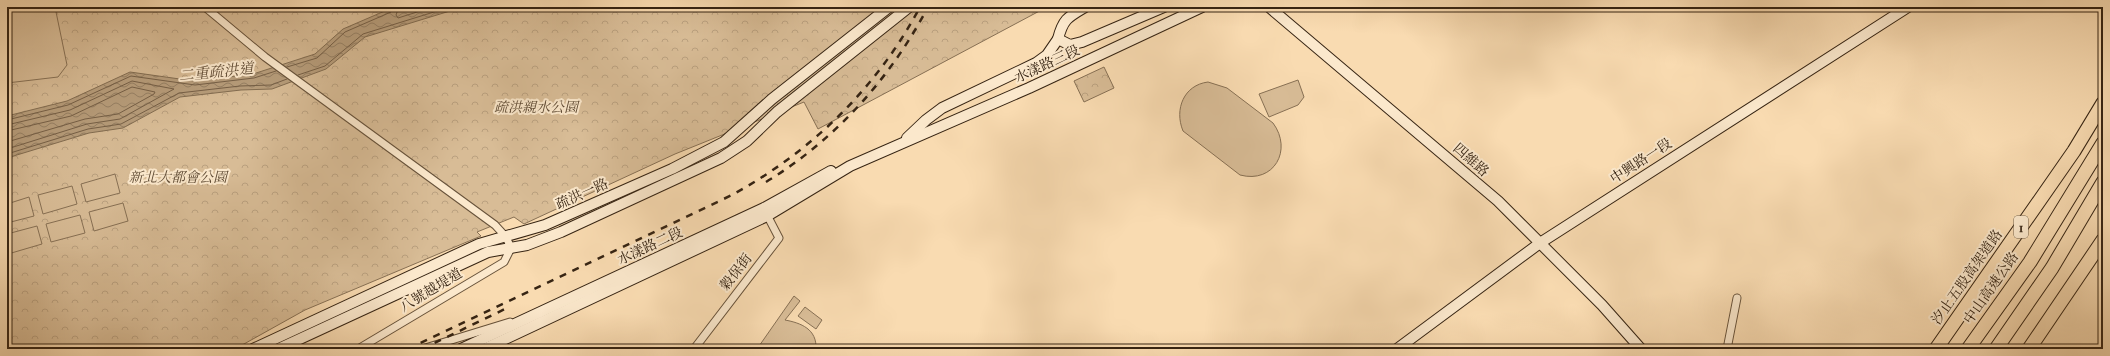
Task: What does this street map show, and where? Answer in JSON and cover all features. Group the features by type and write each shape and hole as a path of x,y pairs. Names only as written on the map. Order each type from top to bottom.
{"highway":[{"name":"汐止五股高架道路","path":"1936,349 2074,150 2103,103"},
{"name":"中山高速公路","path":"1968,349 2030,262 2103,143"},
{"path":"1996,349 2052,268 2103,182"},
{"path":"2028,349 2078,280 2103,240"}],"street":[{"path":"205,7 275,64 495,226 506,237 511,248"},
{"name":"疏洪一路","path":"253,349 479,244 545,225 672,169 724,142 772,99 889,7"},
{"name":"疏洪一路","path":"278,349 488,252 527,245 561,232 734,151 806,88 909,7"},
{"path":"901,143 926,120 942,108 1036,64 1047,55 1058,38 1062,23 1085,7"},
{"path":"1058,38 1070,45 1082,42 1164,7"},
{"name":"水漾路三段","path":"901,143 1029,88 1202,7"},
{"name":"四維路","path":"1269,7 1498,201 1611,315 1640,349"},
{"name":"中興路一段","path":"1396,349 1540,243 1908,7"},
{"name":"水漾路二段","path":"484,349 765,212 850,166 901,143"},
{"name":"水漾路二段","path":"461,349 765,212"},
{"name":"穀保街","path":"694,349 779,238 765,212"},
{"name":"八號越堤道","path":"358,349 504,262 511,248"},
{"path":"1727,349 1737,298"},
{"path":"422,349 543,312"}],"green space":[{"name":"新北大都會公園","path":"7,7 1047,7 818,129 804,102 675,154 524,224 514,217 477,232 481,236 305,310 235,349 7,349"},
{"path":"7,7 55,7 67,65 58,77 7,83"},
{"path":"1104,67 1114,88 1084,102 1074,81"},
{"path":"1298,80 1304,97 1298,105 1269,117 1259,94"},
{"path":"1208,82 1227,88 1273,123 1279,133 1281,144 1277,162 1271,170 1252,176 1240,175 1183,131 1180,114 1183,99 1193,88"},
{"path":"115,174 120,193 86,202 81,184"},
{"path":"72,186 77,204 43,214 38,195"},
{"path":"29,197 34,216 7,223 7,204"},
{"path":"123,203 128,221 94,231 89,212"},
{"path":"80,215 85,233 51,242 46,224"},
{"path":"37,226 42,244 8,254 7,234"},
{"path":"794,296 800,301 785,320 797,323 807,328 814,336 816,349 757,349"},
{"path":"805,307 822,320 816,329 798,316"}],"water":[{"path":"394,7 463,7 365,37 326,69 272,89 241,90 180,97 123,128 89,133 7,158 7,116 67,101 130,72 194,81 253,74 315,54 343,29"}],"railway":[{"path":"408,349 732,195 761,178 815,138 840,115 884,64 903,37 920,7"},
{"path":"766,182 815,147 859,106 896,59 928,7"},
{"path":"422,349 505,309"}],"water label":[{"name":"二重疏洪道","path":"216,72"}],"park label":[{"name":"疏洪親水公園","path":"536,107"}]}
